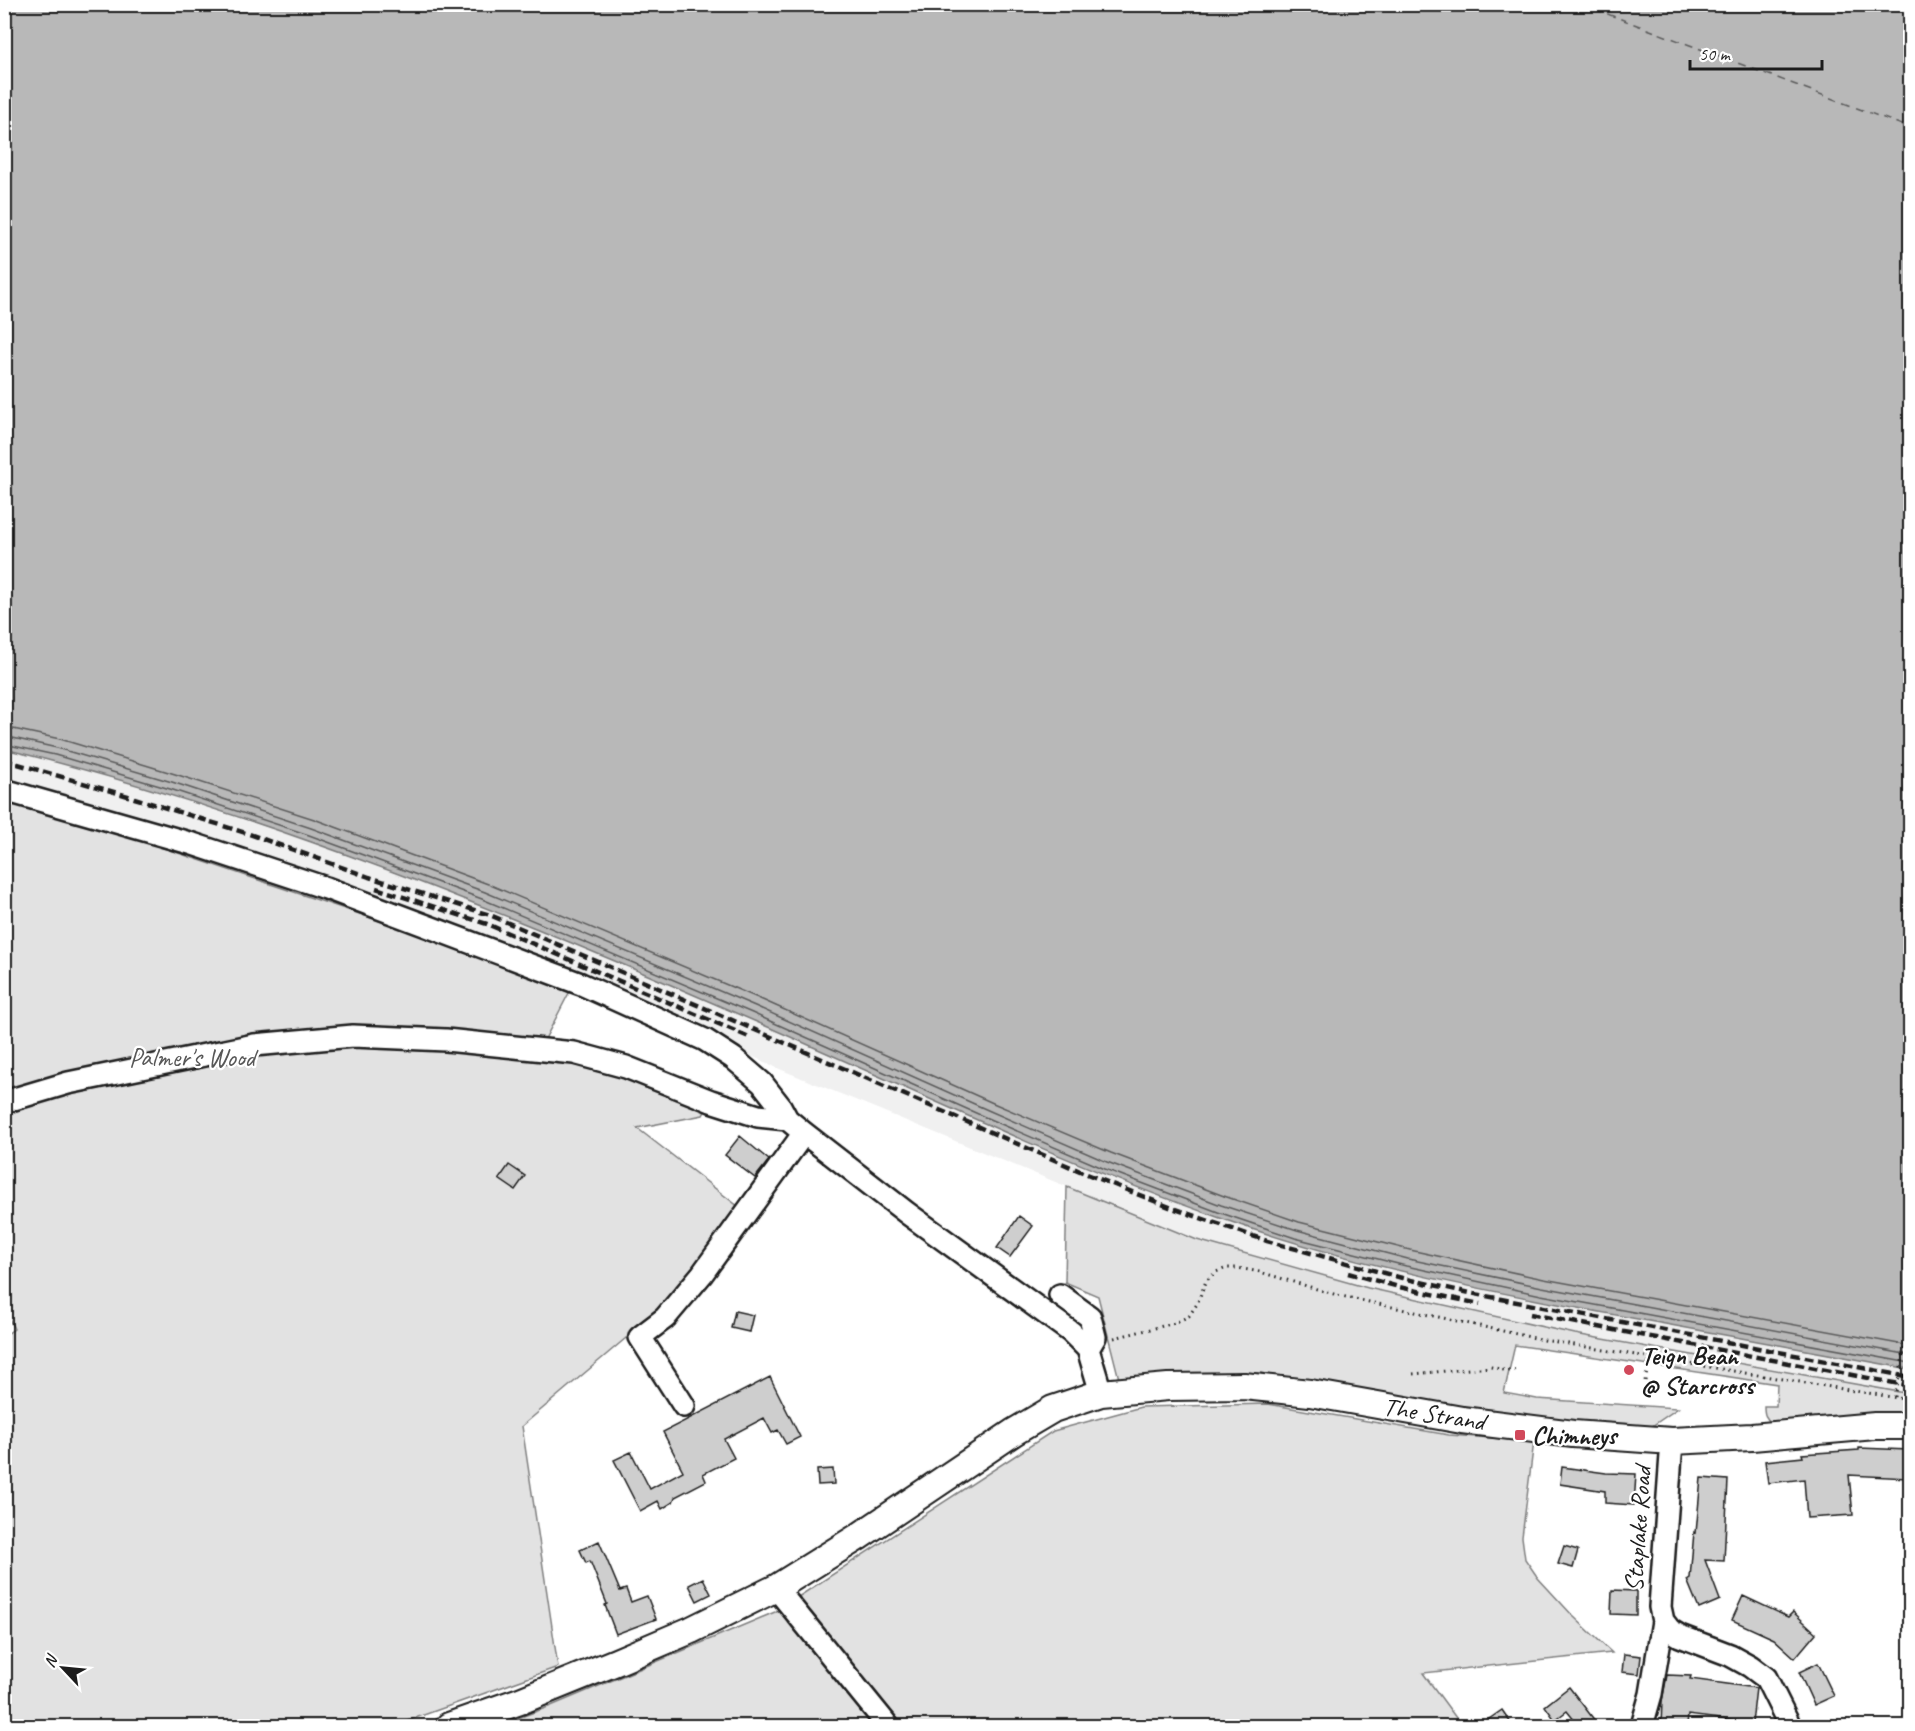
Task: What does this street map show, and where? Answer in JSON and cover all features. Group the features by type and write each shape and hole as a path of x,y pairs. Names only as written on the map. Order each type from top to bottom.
{"main road":[{"name":"The Strand","path":"449,1726 520,1701 616,1662 691,1630 776,1588 858,1537 1014,1432 1053,1409 1101,1393 1168,1387 1244,1386 1310,1393 1462,1420 1573,1434 1672,1441 1752,1437 1875,1426 1911,1426"}],"street":[{"path":"4,790 193,844 315,884 581,984 705,1040 721,1049 762,1083 787,1119 804,1133 908,1213 1071,1332 1088,1349 1101,1393"},
{"path":"4,1102 68,1083 254,1045 352,1036 446,1040 574,1053 626,1067 711,1101 758,1116 787,1119"},
{"path":"684,1406 640,1337 665,1318 702,1274 804,1133"},
{"path":"1060,1295 1090,1317 1095,1337 1088,1349"},
{"name":"Staplake Road","path":"1642,1726 1651,1694 1663,1621 1660,1607 1672,1441"},
{"path":"776,1588 888,1726"},
{"name":"Staplake Road","path":"1663,1621 1670,1630 1680,1636 1730,1655 1766,1678 1790,1726"}],"path":[{"path":"1088,1349 1114,1338 1175,1323 1189,1316 1197,1304 1206,1281 1216,1272 1227,1268 1260,1272 1337,1295 1544,1340 1911,1400"},
{"path":"1895,1397 1905,1346"},
{"path":"1645,1381 1650,1357"},
{"path":"1413,1374 1491,1367 1508,1371 1515,1370"}],"shaded area":[{"path":"5,749 168,795 307,841 480,905 749,1018 984,1124 1102,1174 1216,1217 1540,1301 1910,1369 1910,1394 1575,1334 1368,1288 1197,1240 782,1070 601,987 204,839 5,777"}],"green space":[{"name":"Palmer's Wood","path":"4,801 89,823 440,941 570,991 544,1041 581,1061 709,1104 703,1115 637,1128 739,1207 705,1264 652,1316 522,1426 558,1667 393,1726 5,1726 4,1336 14,1329 4,1309"},
{"path":"1067,1187 1197,1240 1368,1288 1575,1334 1910,1394 1910,1415 1772,1423 1765,1416 1764,1406 1776,1406 1777,1384 1515,1345 1504,1393 1537,1399 1678,1408 1649,1428 1468,1414 1261,1373 1165,1375 1120,1383 1098,1296 1065,1282"},
{"path":"1268,1404 1449,1435 1534,1441 1522,1537 1525,1559 1538,1578 1573,1616 1612,1653 1423,1673 1462,1726 496,1726 551,1706 775,1612 1053,1431 1141,1407"}],"water":[{"path":"5,4 1910,5 1910,1369 1476,1288 1372,1264 1270,1235 1099,1172 655,978 381,867 194,803 100,774 5,749"}],"building":[{"path":"740,1136 769,1160 755,1178 725,1155"},
{"path":"509,1165 525,1176 515,1190 499,1179"},
{"path":"1019,1216 1033,1226 1010,1257 997,1248"},
{"path":"735,1311 753,1315 749,1332 731,1328"},
{"path":"770,1377 800,1437 786,1444 778,1430 772,1433 764,1418 724,1439 734,1458 703,1474 706,1481 675,1497 673,1502 662,1509 658,1501 640,1511 614,1460 631,1452 650,1489 683,1471 663,1432"},
{"path":"1859,1448 1909,1450 1908,1478 1849,1475 1853,1515 1807,1518 1804,1479 1768,1483 1765,1461 1803,1457 1802,1454 1859,1450"},
{"path":"1562,1467 1606,1473 1636,1474 1634,1505 1605,1503 1605,1491 1560,1484"},
{"path":"833,1469 834,1484 818,1485 817,1470"},
{"path":"1701,1478 1728,1480 1724,1561 1705,1560 1720,1600 1699,1609 1687,1580 1690,1578"},
{"path":"599,1541 620,1591 626,1589 631,1602 647,1596 656,1619 616,1634 590,1561 586,1563 580,1550"},
{"path":"1564,1546 1578,1550 1573,1568 1558,1564"},
{"path":"703,1578 711,1594 697,1601 689,1585"},
{"path":"1612,1590 1636,1591 1636,1615 1611,1614"},
{"path":"1743,1596 1788,1617 1793,1612 1816,1633 1795,1658 1774,1639 1732,1620"},
{"path":"1624,1654 1641,1656 1639,1674 1622,1672"},
{"path":"1818,1663 1834,1696 1814,1705 1799,1672"},
{"path":"1667,1675 1691,1676 1690,1679 1756,1688 1752,1723 1688,1715 1687,1726 1661,1726 1662,1701"},
{"path":"1569,1687 1599,1726 1579,1726 1567,1711 1555,1720 1545,1706"},
{"path":"1502,1710 1513,1726 1479,1726"}],"ferry route":[{"path":"1581,4 1910,128"}],"railway":[{"path":"4,760 249,834 369,877 490,915 1087,1174 1172,1208 1267,1241 1402,1278 1470,1293 1910,1377"},
{"path":"376,888 487,924 749,1037"},
{"path":"1348,1273 1399,1287 1480,1304"},
{"path":"1530,1314 1910,1386"}],"place":[{"name":"Teign Bean @ Starcross","path":"1629,1370"},
{"name":"Chimneys","path":"1520,1435"}]}
